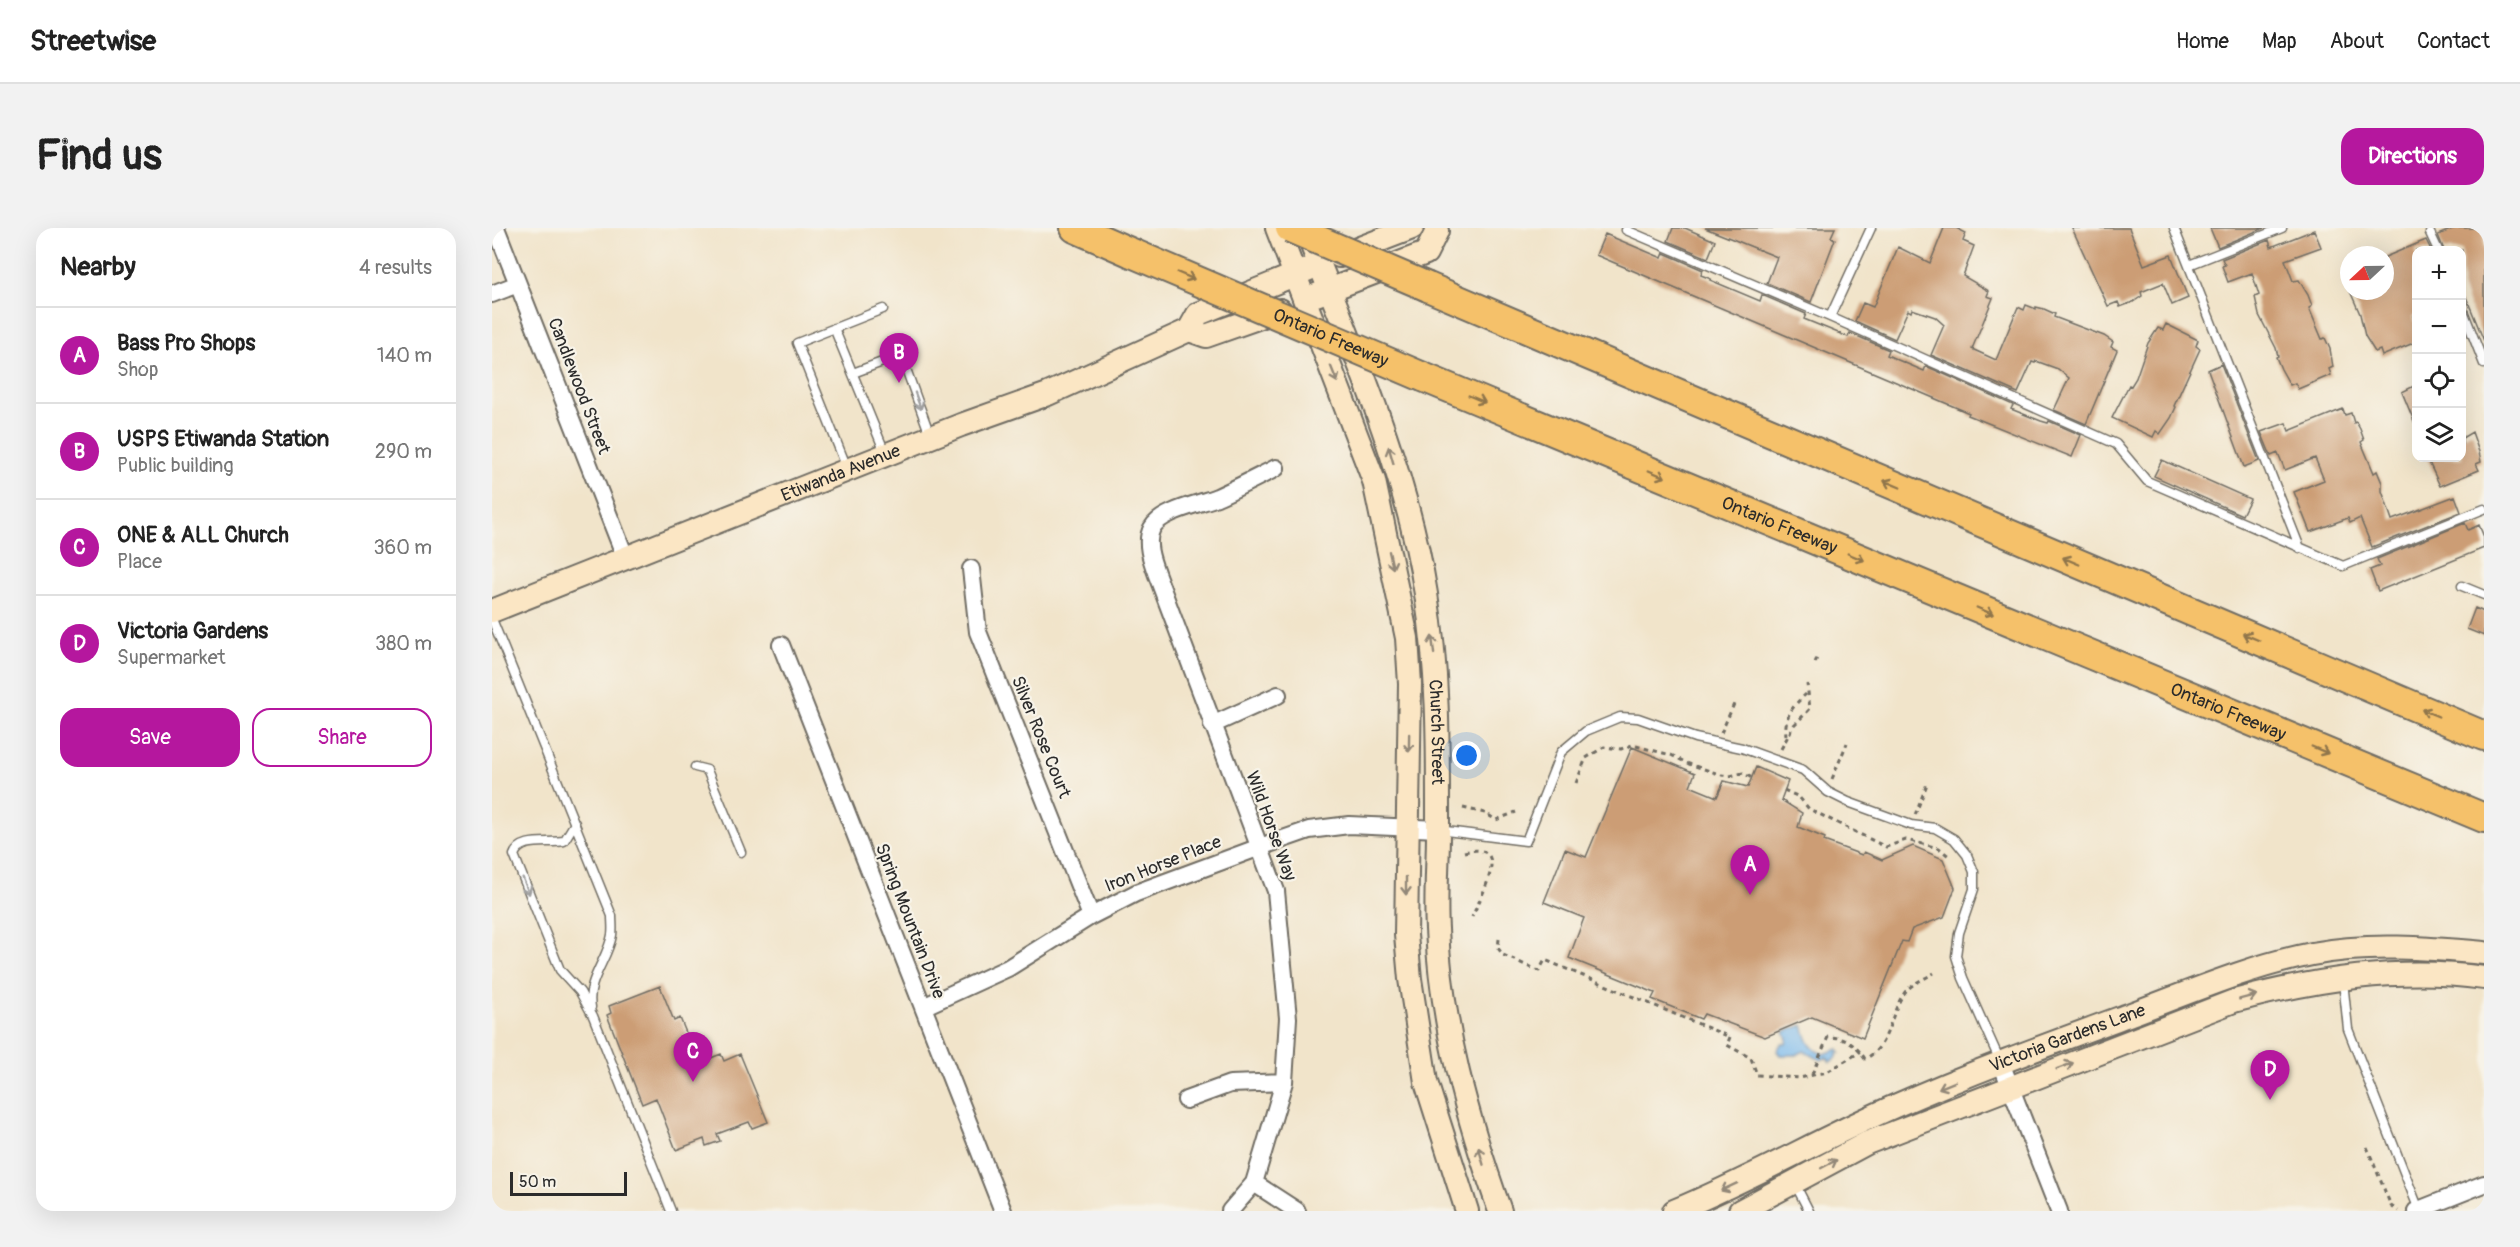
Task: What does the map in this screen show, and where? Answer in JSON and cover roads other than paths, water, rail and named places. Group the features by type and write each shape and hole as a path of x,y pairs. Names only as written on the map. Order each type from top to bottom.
{"highway":[{"name":"Ontario Freeway","path":"1075,228 1423,377 2484,818"},
{"path":"1290,228 2484,736"}],"main road":[{"name":"Church Street","path":"1277,228 1374,481 1407,638 1410,684 1406,935 1416,1028 1426,1082 1467,1211"},
{"name":"Church Street","path":"1305,228 1328,291 1380,416 1407,509 1426,593 1437,683 1437,929 1451,1039 1463,1092 1500,1211"},
{"name":"Etiwanda Avenue","path":"492,611 931,437 1048,394 1189,330 1198,314 1412,228"},
{"name":"Etiwanda Avenue","path":"1189,330 1206,336 1426,253 1434,229"},
{"name":"Victoria Gardens Lane","path":"1674,1211 1730,1187 1827,1137 1896,1105 2208,985 2270,965 2314,954 2390,947 2483,953"},
{"path":"2343,977 2344,968 2350,964 2386,958 2433,959 2483,953"},
{"name":"Victoria Gardens Lane","path":"1740,1211 1867,1143 2234,1001 2281,988 2343,977 2433,974 2484,978"}],"street":[{"name":"Candlewood Street","path":"496,228 626,559"},
{"path":"492,294 518,284"},
{"name":"Wild Horse Way","path":"1230,1211 1254,1183 1284,1082 1288,1018 1276,891 1150,555 1152,528 1163,518 1217,497 1275,468"},
{"name":"Silver Rose Court","path":"971,569 978,632 1091,916"},
{"name":"Spring Mountain Drive","path":"781,645 1003,1211"},
{"path":"1212,724 1278,695"},
{"name":"Iron Horse Place","path":"923,1007 1008,968 1091,916 1136,893 1260,847 1310,830 1349,825 1438,830"},
{"path":"2001,1063 2059,1211"},
{"path":"1186,1100 1230,1084 1284,1082"},
{"path":"1254,1183 1298,1211"},
{"path":"2418,1210 2484,1184"}],"lane":[{"path":"1830,317 1871,228"},
{"path":"2174,228 2300,548"},
{"path":"2189,265 2282,228"},
{"path":"1626,230 1830,317 2116,444 2147,481 2343,566 2484,509"},
{"path":"2430,233 2436,246"},
{"path":"848,471 797,343 883,309"},
{"path":"2466,318 2484,364"},
{"path":"834,328 886,455"},
{"path":"853,373 901,355 931,437"},
{"path":"2462,586 2484,595"},
{"path":"492,619 612,916 613,933 596,976 590,1000 593,1016"},
{"path":"1438,830 1526,841 1561,752 1586,731 1620,717 1638,718 1695,738 1742,748 1803,770 1828,792 1848,802 1911,825 1935,828 1954,839 1967,855 1974,872 1974,889 1959,933 1956,956 1963,978 2001,1063"},
{"path":"695,767 707,770 741,852"},
{"path":"575,823 564,841 523,844 517,847 514,855 560,970 580,992 593,1016 671,1211"},
{"path":"2343,977 2349,1029 2418,1210"},
{"path":"1794,1182 1809,1211"}],"water":[{"path":"1803,1025 1807,1038 1815,1049 1824,1054 1838,1049 1840,1053 1837,1053 1837,1057 1830,1062 1827,1057 1821,1060 1804,1051 1796,1055 1780,1055 1777,1051 1781,1044 1786,1044 1787,1039 1784,1032"}],"place":[{"name":"USPS Etiwanda Station","path":"899,383"},
{"name":"Bass Pro Shops","path":"1750,895"},
{"name":"ONE & ALL Church","path":"693,1082"},
{"name":"Victoria Gardens","path":"2270,1100"}]}
